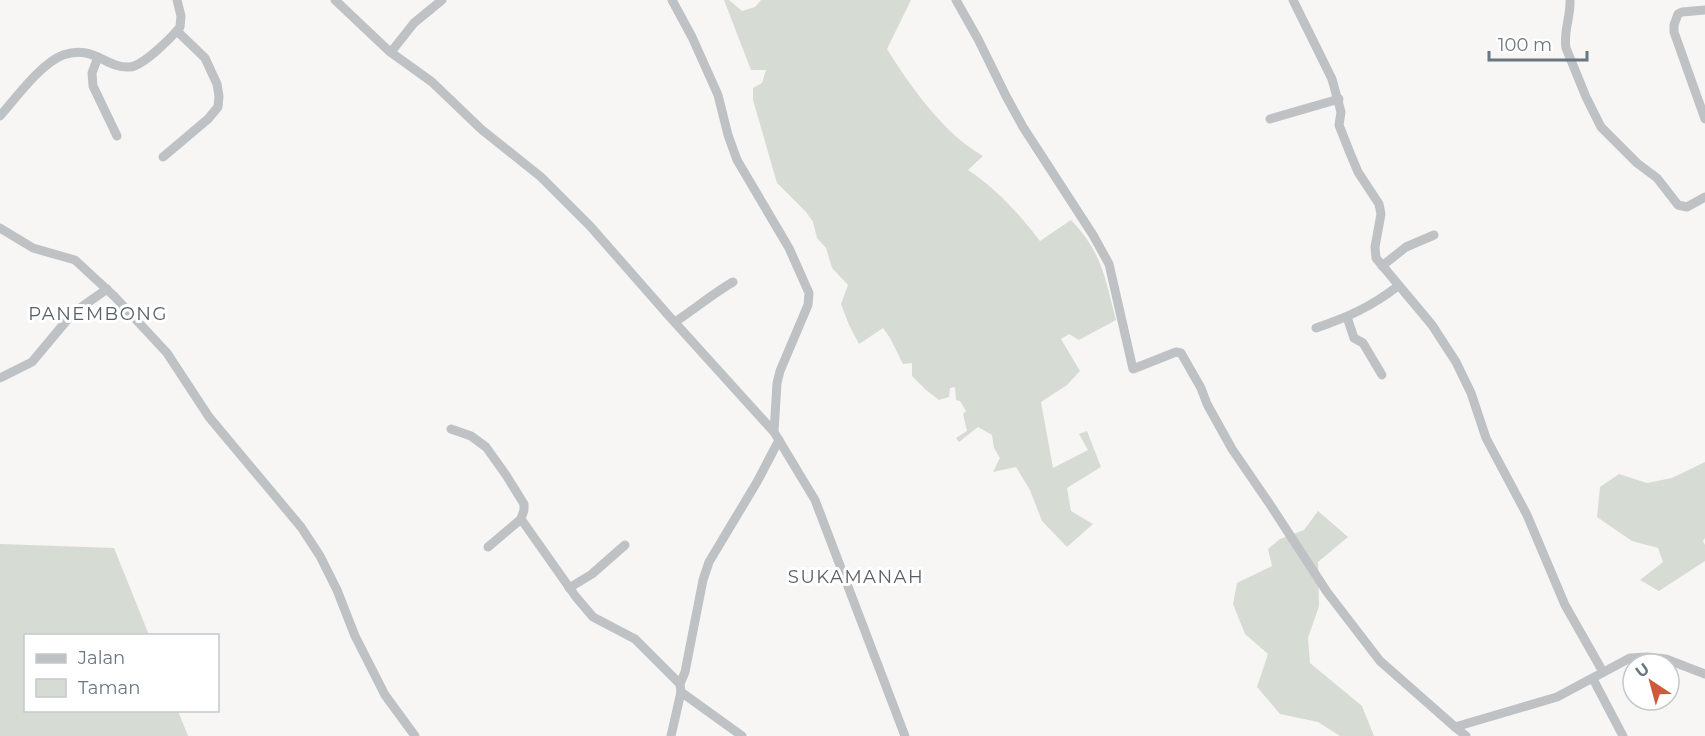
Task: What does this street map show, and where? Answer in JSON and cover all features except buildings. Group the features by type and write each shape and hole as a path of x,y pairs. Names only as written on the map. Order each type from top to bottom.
{"street":[{"path":"0,116 43,69 57,58 80,51 126,67 138,66 180,33 182,23 177,0"},
{"path":"335,0 391,52 432,81 481,129 541,177 590,226 777,436 815,500 904,736"},
{"path":"391,52 414,23 442,0"},
{"path":"670,736 703,580 709,562 757,482 777,436 777,383 808,305 809,293 789,248 737,160 718,94 673,0"},
{"path":"956,0 978,39 1005,96 1109,264 1133,369 1176,352 1181,353 1202,388 1207,404 1232,449 1327,592 1380,661 1466,736"},
{"path":"1293,0 1316,44 1338,99 1341,112 1340,125 1350,153 1380,209 1375,253 1382,267 1432,325 1456,362 1471,393 1486,438 1523,506 1569,611 1603,672"},
{"path":"1570,0 1564,40 1599,124 1637,163 1657,178 1678,206 1687,207 1705,197"},
{"path":"1705,10 1682,12 1678,14 1674,25 1691,84 1705,119"},
{"path":"163,158 218,107 217,84 205,58 180,33"},
{"path":"98,57 92,73 93,86 117,136"},
{"path":"1270,119 1338,99"},
{"path":"0,228 33,248 75,260 107,289 167,353 209,417 301,527 332,582 355,636 385,695 415,736"},
{"path":"1382,267 1406,247 1434,235"},
{"path":"675,322 733,282"},
{"path":"1316,328 1368,307 1398,286"},
{"path":"0,378 32,362 73,313 107,289"},
{"path":"1347,317 1354,338 1363,343 1382,375"},
{"path":"451,429 477,440 495,459 524,504 521,519 488,547"},
{"path":"521,519 569,588 593,616 635,639 680,688 742,736"},
{"path":"569,588 592,574 626,545"},
{"path":"1455,727 1557,697 1630,658 1666,658 1705,674"},
{"path":"1593,679 1623,736"}],"green space":[{"path":"724,0 729,0 742,11 755,7 761,0 911,0 887,49 929,108 955,135 983,156 968,170 1007,202 1040,241 1071,220 1090,243 1101,266 1116,320 1079,340 1069,334 1061,339 1080,371 1067,385 1041,402 1053,468 1088,450 1079,434 1087,431 1101,467 1067,488 1071,511 1093,524 1067,547 1042,521 1030,490 1016,467 993,472 1000,458 994,448 992,435 978,427 959,442 956,438 967,431 963,414 966,411 960,401 956,400 955,387 950,388 949,397 939,400 926,390 912,376 912,363 903,364 883,328 859,344 841,304 848,285 832,268 826,248 817,238 813,222 777,183 753,100 753,88 762,83 766,70 751,70"},
{"path":"1705,462 1705,538 1703,541 1705,561 1659,591 1640,580 1663,562 1658,548 1632,541 1597,517 1600,487 1619,474 1647,483 1672,478"},
{"path":"1318,511 1348,537 1318,562 1319,606 1308,638 1310,663 1362,706 1374,736 1340,736 1318,722 1280,714 1257,687 1268,654 1245,634 1233,604 1237,583 1272,566 1268,549 1280,539 1304,530"},
{"path":"0,544 114,548 149,634 24,634 24,712 178,712 188,736 0,736"}],"district":[{"name":"PANEMBONG","path":"98,314"},
{"name":"SUKAMANAH","path":"856,577"}]}
